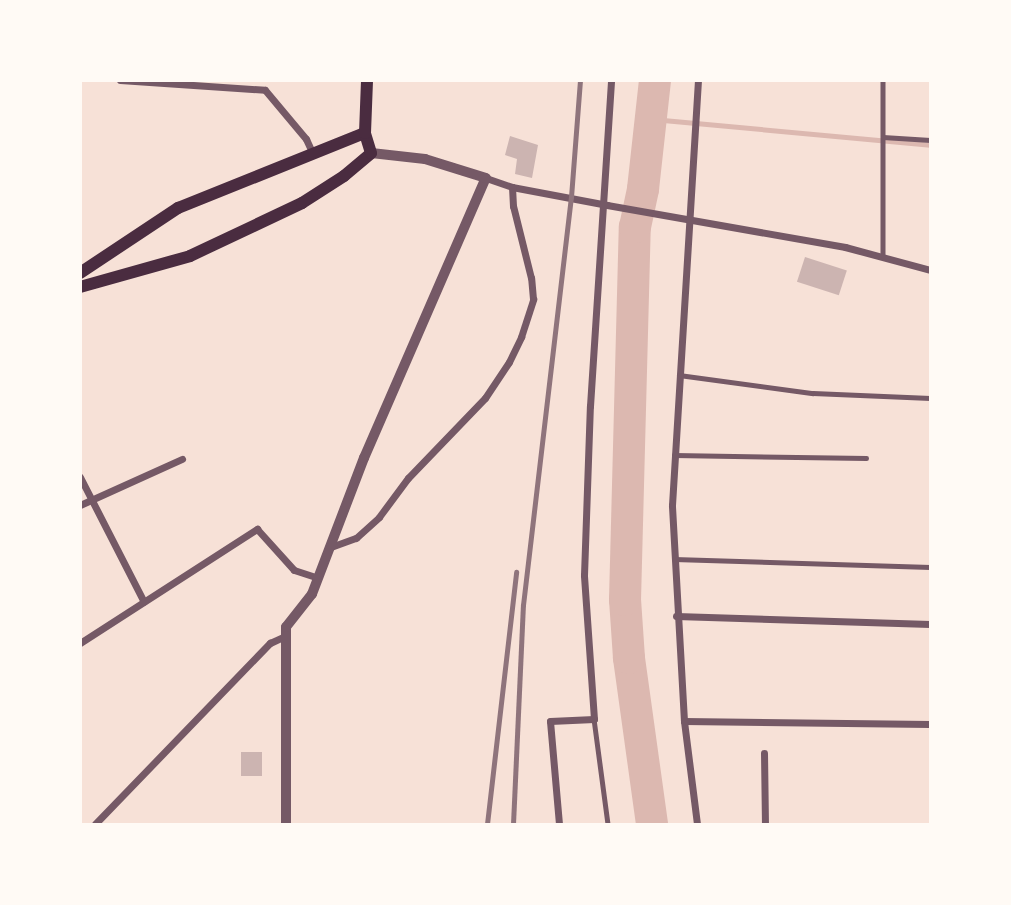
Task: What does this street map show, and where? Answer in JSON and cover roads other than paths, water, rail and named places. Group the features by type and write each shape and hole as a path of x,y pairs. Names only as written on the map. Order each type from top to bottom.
{"main road":[{"path":"80,287 190,256 302,203 344,176 371,153 365,133 366,80"},
{"path":"80,273 160,217 365,133"}],"street":[{"path":"120,80 265,90"},
{"path":"265,80 265,90 306,139 313,154"},
{"path":"559,824 550,721 594,719 584,575 611,80"},
{"path":"697,824 684,721 676,617 674,456 687,219 698,80"},
{"path":"371,153 425,159 512,187 883,256 930,270"},
{"path":"286,824 285,636 288,621 312,593 328,548 486,178"},
{"path":"328,548 356,538 379,517 408,478 485,398 509,362 521,337 533,299 531,278 513,206 512,187"},
{"path":"80,505 182,459"},
{"path":"80,477 144,602"},
{"path":"80,643 257,529 294,570 318,578"},
{"path":"676,617 930,624"},
{"path":"94,824 270,643 285,636"},
{"path":"684,721 930,724"},
{"path":"764,753 765,824"}],"lane":[{"path":"883,80 883,256"},
{"path":"883,136 930,141"},
{"path":"678,375 813,393 930,398"},
{"path":"674,456 866,458"},
{"path":"674,559 930,567"},
{"path":"594,719 608,824"}],"waterway":[{"path":"652,824 629,658 625,600 635,227 643,189 655,80"},
{"path":"652,119 930,145"}],"railway":[{"path":"513,824 523,605 571,197 580,80"},
{"path":"487,824 516,572"}]}
